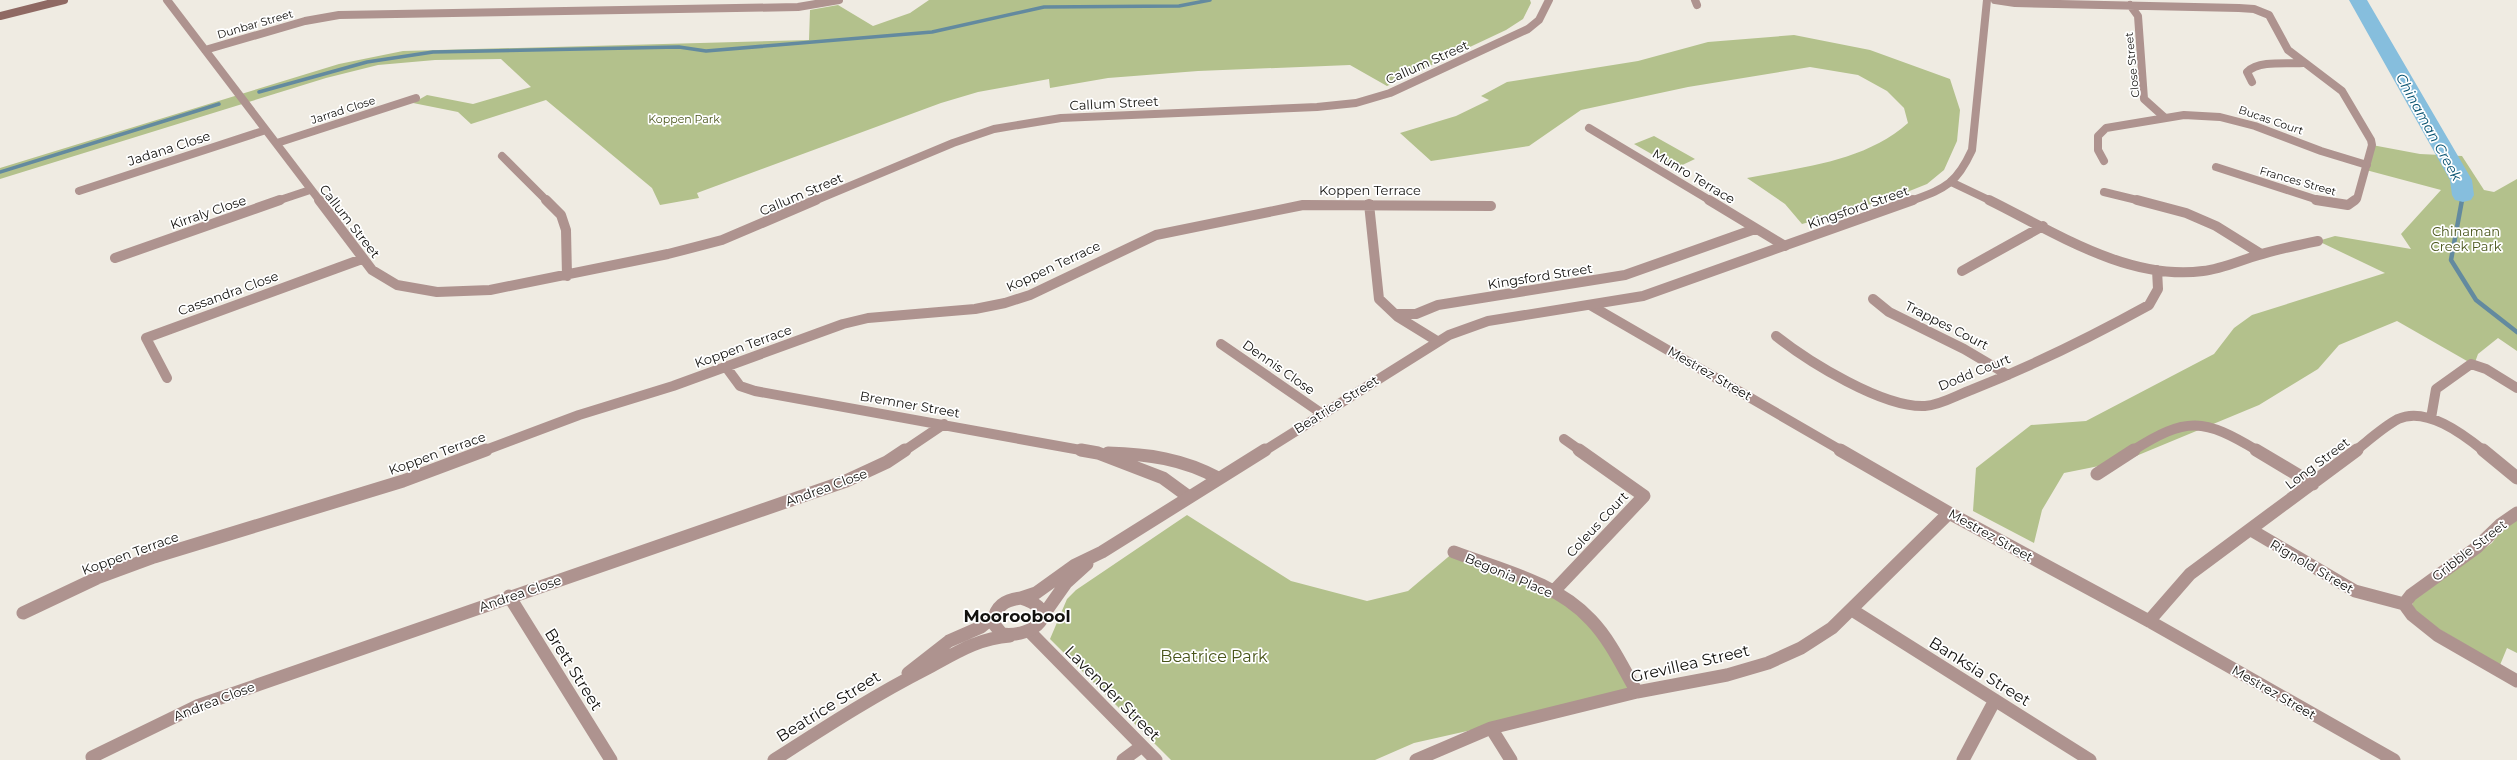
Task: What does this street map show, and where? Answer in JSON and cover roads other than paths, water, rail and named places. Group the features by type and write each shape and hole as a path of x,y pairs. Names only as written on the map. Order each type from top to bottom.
{"main road":[{"path":"0,15 51,0"},
{"path":"0,15 64,0"}],"street":[{"name":"Callum Street","path":"167,0 277,143 310,190 362,258 383,279 397,285 437,292 490,290 567,276 668,254 722,240 953,143 994,129 1061,118 1317,107 1371,100 1407,86 1528,29 1539,20 1546,11 1549,0"},
{"name":"Dunbar Street","path":"205,50 305,21 339,15 798,7 839,0"},
{"name":"Kingsford Street","path":"1590,305 1643,296 1926,196 1951,182 1962,172 1972,150 1987,0"},
{"path":"1994,0 2015,3 2130,5"},
{"name":"Frances Street","path":"2130,5 2239,8 2263,12 2273,20 2288,50 2303,63 2335,85 2349,100 2371,140 2372,150 2358,198 2354,203 2340,205 2255,182 2216,167"},
{"name":"Close Street","path":"2130,5 2138,16 2144,99 2164,117"},
{"path":"2252,82 2247,72 2257,66 2303,63"},
{"name":"Jarrad Close","path":"277,143 416,98"},
{"name":"Bucas Court","path":"2104,161 2098,150 2098,136 2106,128 2164,117 2203,116 2236,120 2268,130 2332,155 2367,165"},
{"name":"Munro Terrace","path":"1589,128 1785,246"},
{"name":"Jadana Close","path":"79,191 266,130"},
{"path":"502,156 561,215 566,230 567,276"},
{"path":"1951,182 2107,257 2157,270 2182,272 2204,271 2262,254 2318,241"},
{"name":"Kirraly Close","path":"115,258 310,190"},
{"path":"2104,192 2186,213 2216,226 2262,254"},
{"path":"1368,204 1379,299 1384,306 1395,314 1437,341"},
{"name":"Koppen Terrace","path":"23,613 97,578 154,557 403,481 578,415 726,367 843,324 868,318 975,309 1005,303 1030,295 1156,235 1303,205 1368,204 1491,206"},
{"path":"1962,271 2042,226"},
{"name":"Kingsford Street","path":"1395,314 1416,314 1438,306 1625,275 1755,229"},
{"name":"Cassandra Close","path":"166,378 146,338 362,258"},
{"name":"Dodd Court","path":"1776,336 1794,351 1873,393 1899,404 1924,406 1932,405 2008,375 2149,305 2154,300 2159,286 2157,270"},
{"name":"Trappes Court","path":"1873,299 1889,312 1969,352 2008,375"},
{"name":"Beatrice Street","path":"1021,598 1036,593 1075,565 1102,552 1437,341 1462,329 1488,321 1590,305"},
{"name":"Mestrez Street","path":"1590,305 1950,513 2150,621 2394,760"},
{"name":"Dennis Close","path":"1222,344 1321,413"},
{"path":"2431,418 2436,389 2471,364 2486,369 2517,388"},
{"name":"Bremner Street","path":"726,367 740,386 755,391 1098,453 1143,454 1183,461 1218,478"},
{"name":"Long Street","path":"2150,621 2190,574 2313,484 2398,419 2407,416 2431,418 2458,432 2517,478"},
{"name":"Andrea Close","path":"92,757 197,706 509,596 846,481 887,462 944,424"},
{"path":"2097,474 2159,436 2188,425 2213,427 2226,432 2313,484"},
{"name":"Coleus Court","path":"1553,592 1644,496 1564,439"},
{"name":"Bremner Street","path":"1098,453 1163,478 1189,497"},
{"name":"Grevillea Street","path":"1416,760 1491,728 1637,692 1727,675 1768,662 1801,648 1832,628 1852,610 1950,513"},
{"name":"Gribble Street","path":"2404,604 2411,594 2476,548 2501,524 2517,513"},
{"name":"Rignold Street","path":"2251,530 2336,582 2375,598 2404,604"},
{"name":"Beatrice Street","path":"1042,617 1066,583 1102,552"},
{"name":"Begonia Place","path":"1454,552 1525,578 1553,592 1583,612 1598,628 1637,692"},
{"name":"Brett Street","path":"509,596 611,760"},
{"path":"1021,598 1035,602 1042,611 1040,624 1030,632 1018,636 1010,636 996,629 993,617 996,611 1006,601 1021,598"},
{"path":"2404,604 2412,615 2437,635 2517,681"},
{"name":"Banksia Street","path":"1852,610 2090,760"},
{"name":"Beatrice Street","path":"900,680 934,651 960,635 981,627 993,617"},
{"name":"Lavender Street","path":"1030,632 1156,760"},
{"name":"Beatrice Street","path":"774,760 900,680 976,640 988,637 1010,636"},
{"path":"1963,760 1995,700"},
{"path":"1491,728 1511,760"},
{"path":"1123,760 1142,746"}],"waterway":[{"path":"259,92 367,62 433,52 679,47 706,51 932,32 1044,7 1179,6 1210,0"},
{"name":"Chinaman Creek","path":"2358,0 2461,180 2463,195"},
{"path":"0,172 219,104"},
{"name":"Chinaman Creek","path":"2462,201 2463,195"},
{"name":"Chinaman Creek","path":"2462,200 2451,260 2476,300 2517,332"}],"district":[{"name":"Mooroobool","path":"1017,616"}],"park label":[{"name":"Koppen Park","path":"684,119"},
{"name":"Chinaman Creek Park","path":"2466,238"},
{"name":"Beatrice Park","path":"1214,656"}]}
